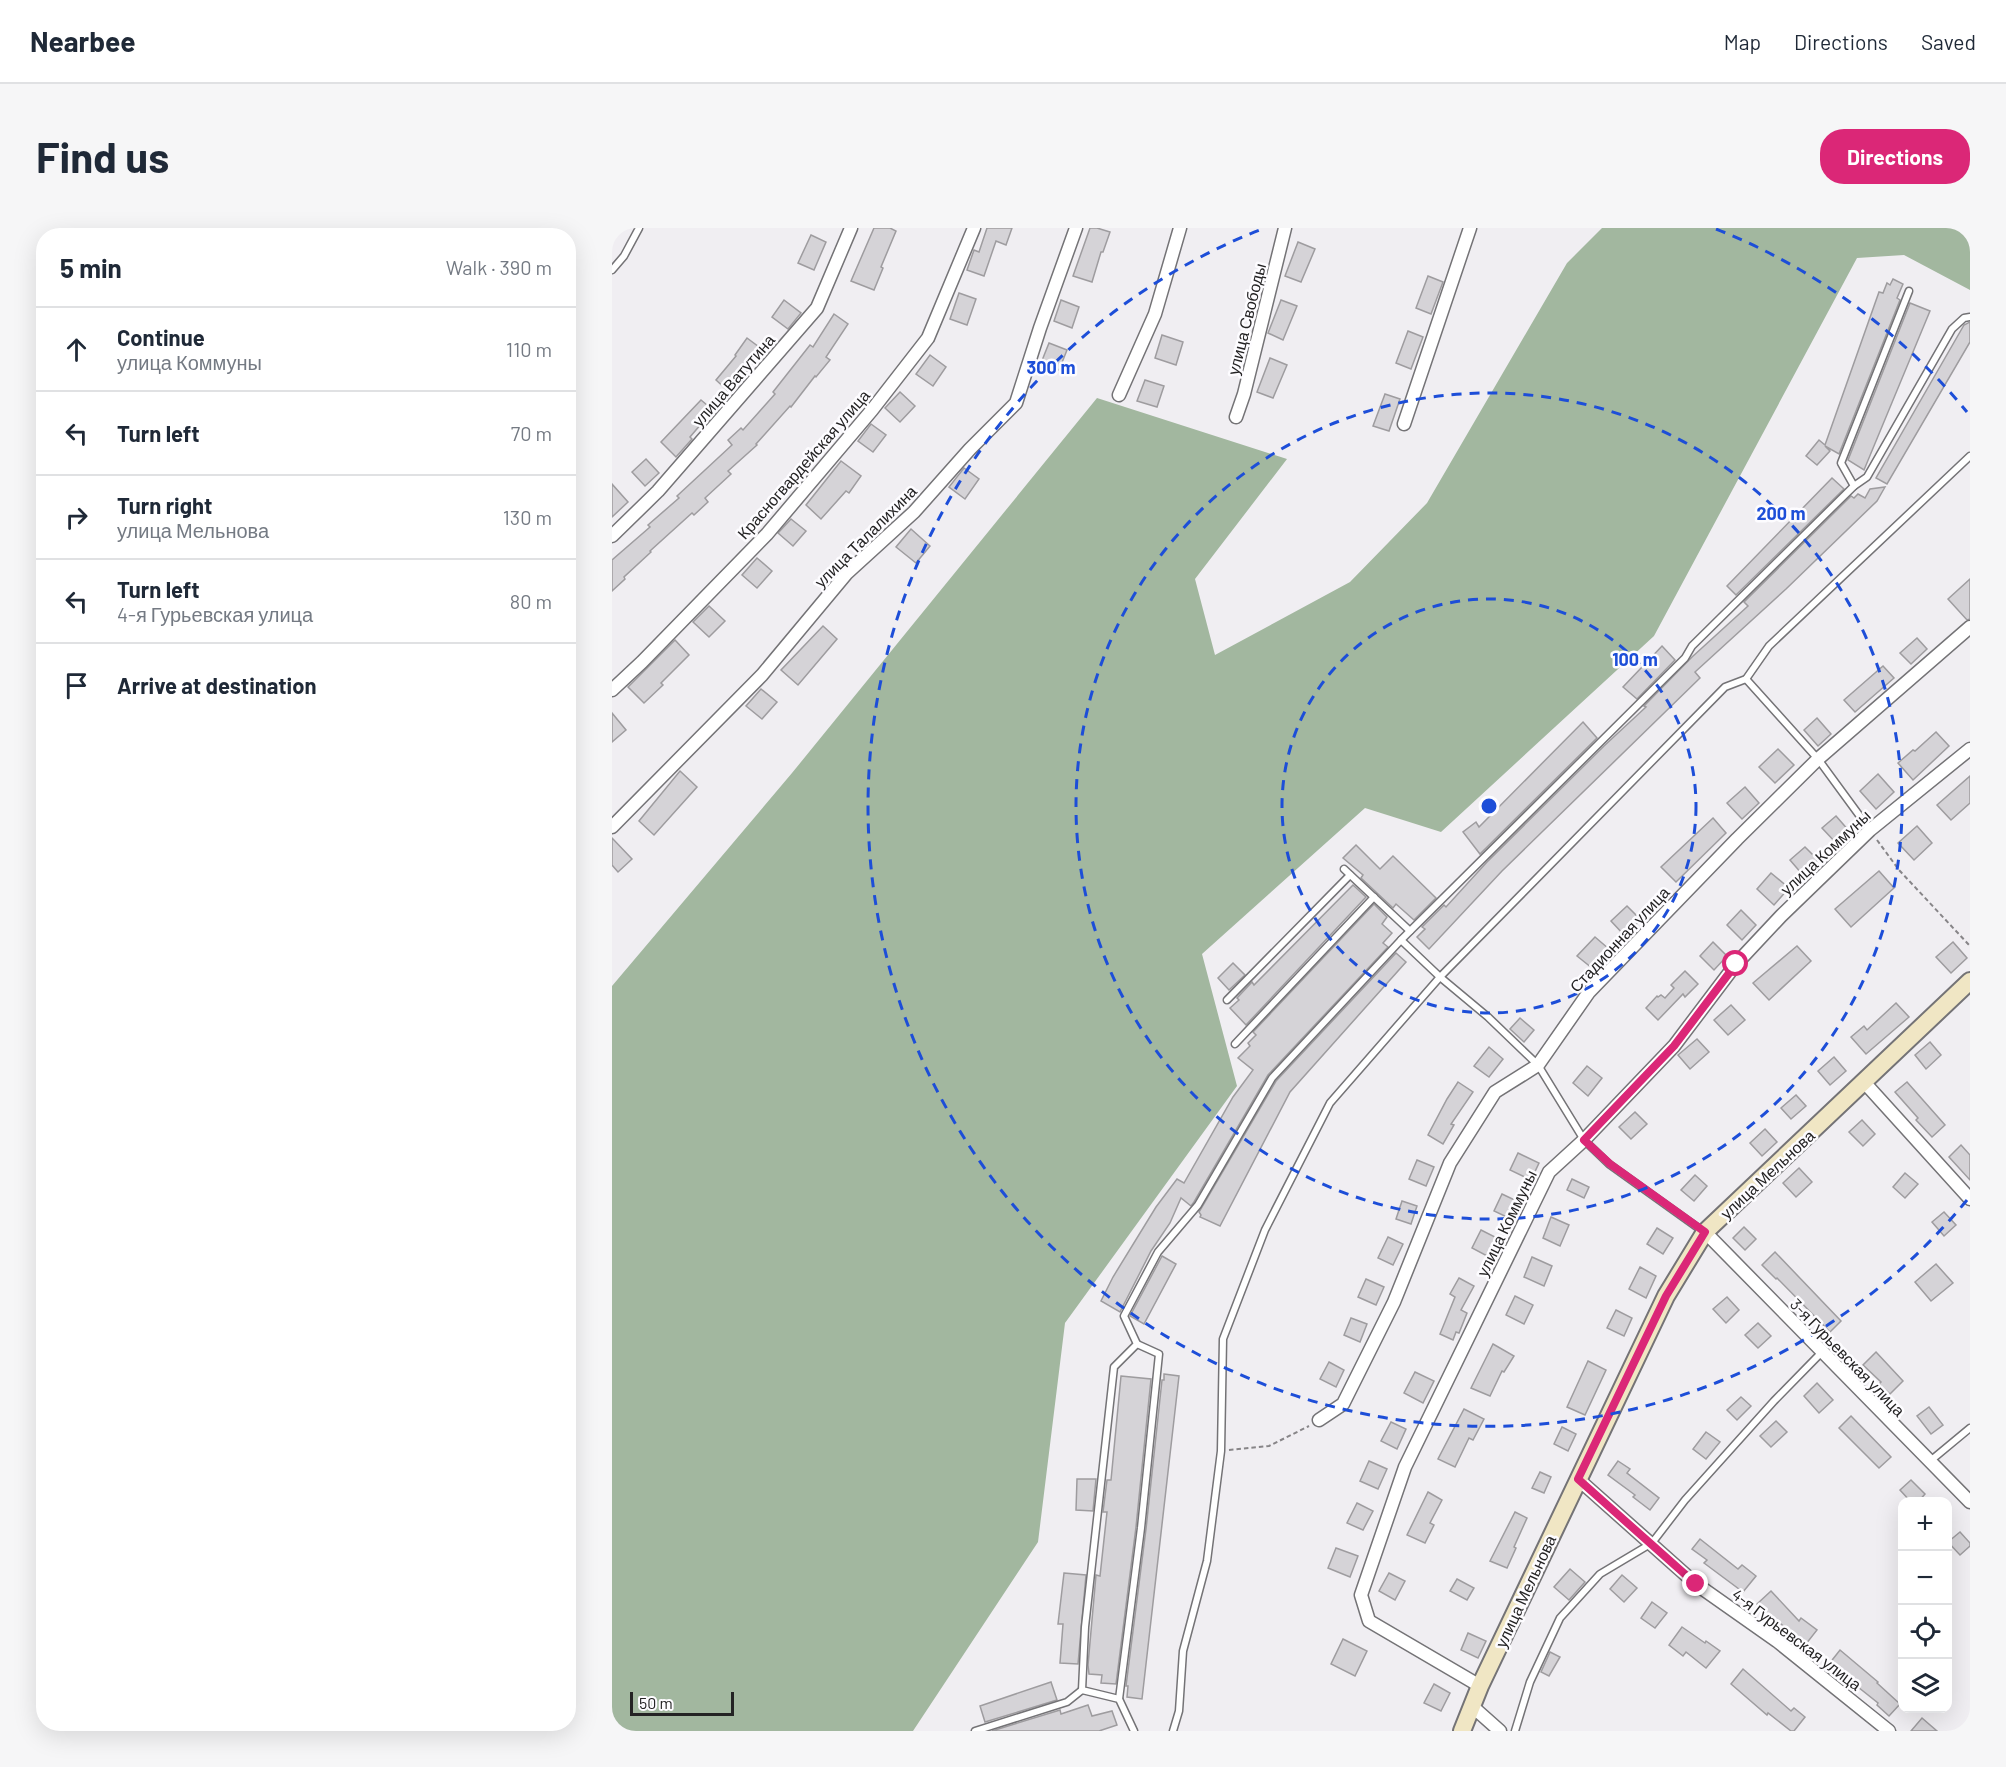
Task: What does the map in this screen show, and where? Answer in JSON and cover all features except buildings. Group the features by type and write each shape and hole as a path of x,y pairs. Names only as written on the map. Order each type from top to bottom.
{"main road":[{"name":"улица Мельнова","path":"1461,1731 1480,1686 1666,1296 1705,1232 1970,981"}],"street":[{"name":"улица Ватутина","path":"612,536 658,491 817,308 851,228"},
{"name":"Красногвардейская улица","path":"612,690 767,534 872,410 928,338 974,228"},
{"name":"улица Талалихина","path":"612,827 762,675 847,573 914,512 970,449 1016,403 1076,228"},
{"path":"1119,395 1155,314 1180,228"},
{"name":"улица Свободы","path":"1236,417 1244,394 1286,228"},
{"path":"1404,424 1470,228"},
{"name":"Стадионная улица","path":"1319,1420 1343,1404 1394,1302 1450,1163 1495,1092 1538,1065 1589,992 1818,759 1970,627"},
{"name":"улица Коммуны","path":"1480,1686 1369,1621 1361,1595 1405,1467 1549,1172 1584,1140 1674,1046 1736,964 1781,916 1870,830 1970,749"},
{"path":"1864,1082 1970,1200"},
{"name":"3-я Гурьевская улица","path":"1705,1232 1821,1353 1970,1502"},
{"name":"4-я Гурьевская улица","path":"1578,1479 1696,1584 1777,1641 1889,1731"},
{"path":"1473,1707 1500,1731"}],"lane":[{"path":"612,270 624,256 639,228"},
{"path":"1854,486 1841,463 1909,291"},
{"path":"1134,1731 1119,1699 1141,1528 1159,1354 1137,1344 1124,1316 1158,1252 1198,1205 1272,1078 1401,940 1685,658 1692,646 1854,486 1867,477 1952,328 1970,316"},
{"path":"1173,1731 1179,1712 1183,1651 1207,1561 1221,1450 1223,1339 1265,1230 1330,1103 1440,977 1725,687 1746,679 1769,646 1970,456"},
{"path":"1746,679 1818,759 1870,830"},
{"path":"1344,869 1410,931"},
{"path":"1227,1000 1350,875"},
{"path":"1235,1044 1374,897"},
{"path":"1401,940 1538,1065 1584,1140 1610,1164 1705,1232"},
{"path":"975,1731 1067,1702 1082,1690 1085,1627 1114,1367 1137,1344"},
{"path":"1515,1731 1530,1682 1560,1618 1600,1574 1652,1543 1685,1500 1773,1401 1821,1353"},
{"path":"1929,1462 1970,1428"},
{"path":"1082,1690 1119,1699"}],"path":[{"path":"1870,830 1899,870 1970,946"},
{"path":"1221,1450 1269,1446 1319,1420"}],"green space":[{"path":"1602,228 1970,228 1970,290 1904,255 1857,258 1654,636 1441,832 1365,808 1202,954 1237,1086 1065,1323 1038,1542 913,1731 612,1731 612,986 792,773 1097,398 1287,459 1195,579 1215,655 1350,582 1427,503 1567,263"}],"route":[{"path":"1696,1584 1578,1479 1666,1296 1705,1232 1610,1164 1584,1140 1674,1046 1736,964"}]}
